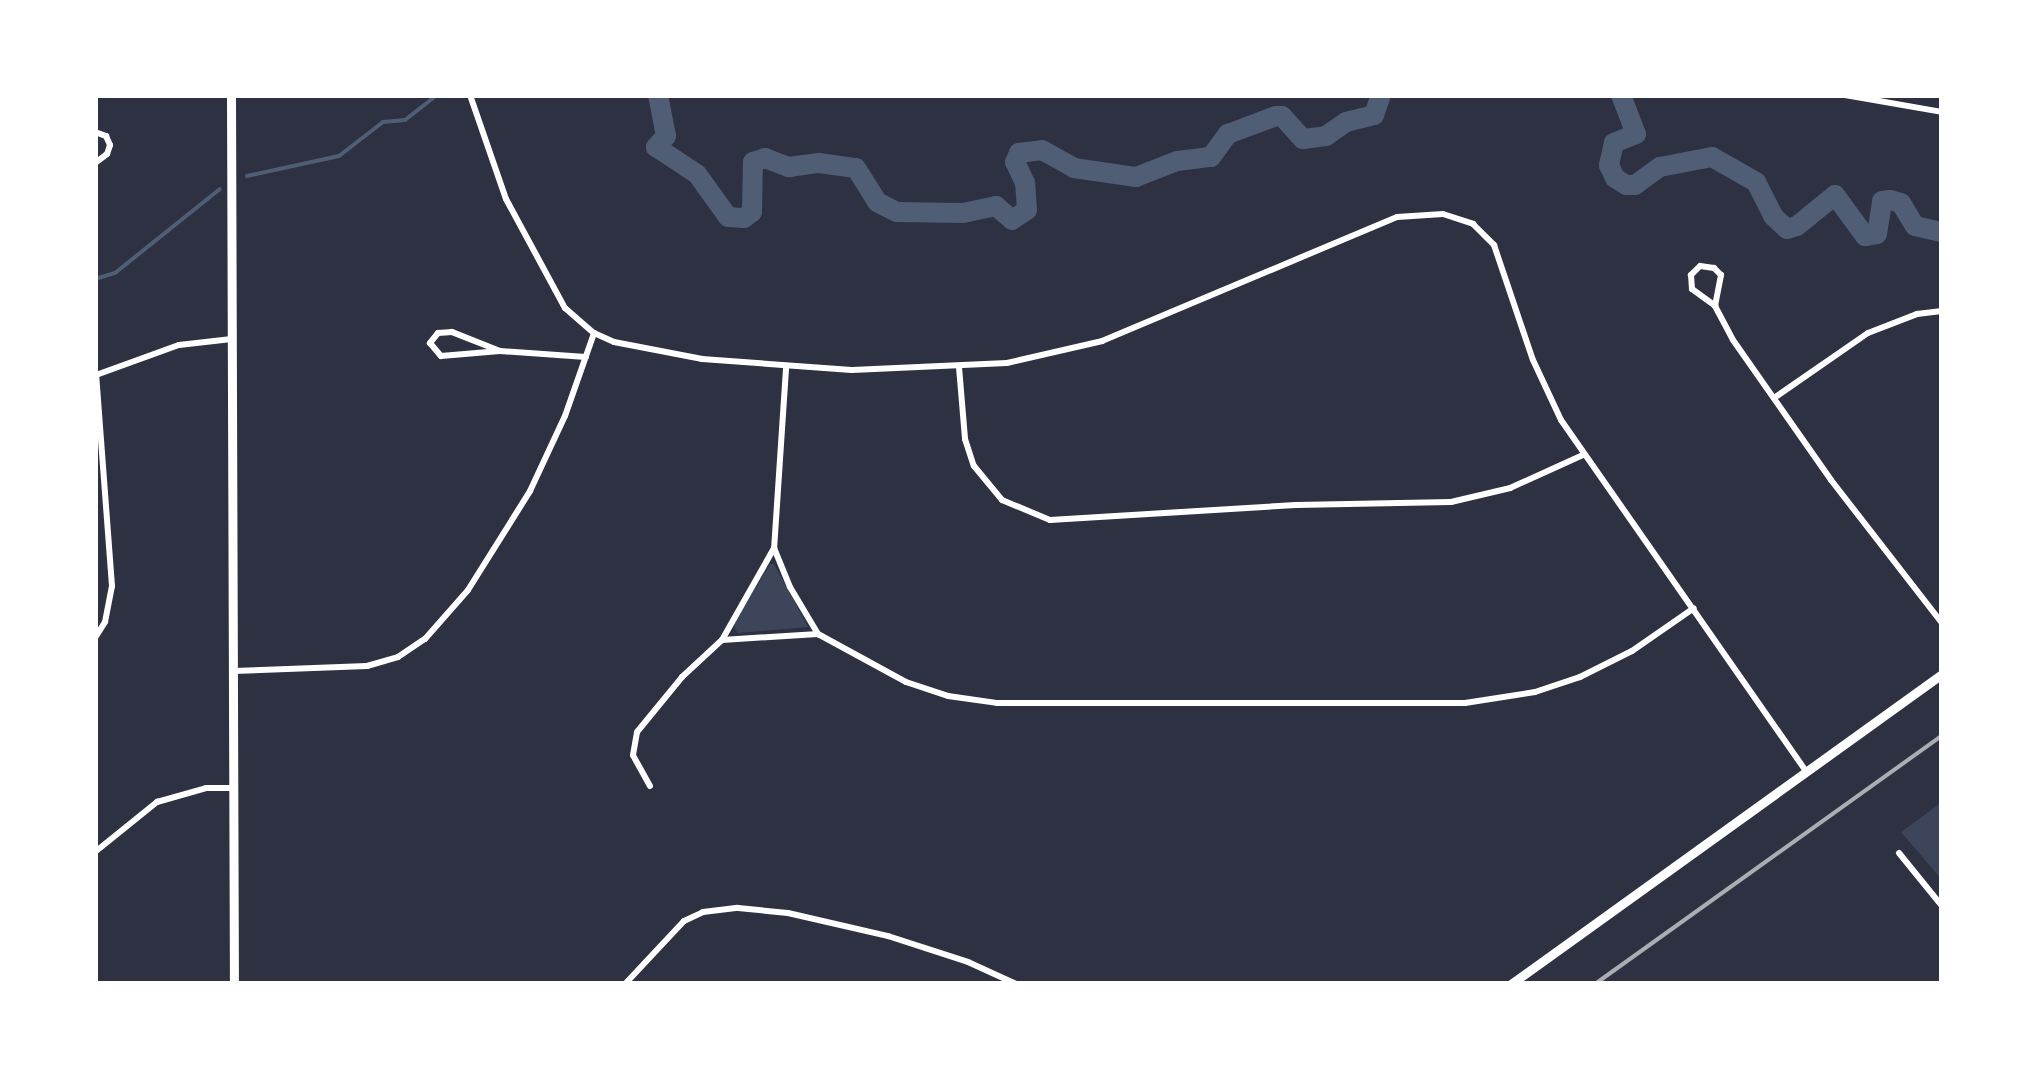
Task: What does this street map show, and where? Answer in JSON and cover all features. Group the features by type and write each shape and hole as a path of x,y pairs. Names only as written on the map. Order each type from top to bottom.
{"street":[{"path":"231,95 234,984"},
{"path":"470,95 501,187 534,258 565,308 594,333 648,350 786,369 1007,363 1102,342 1359,229 1397,217 1443,214 1473,224 1494,245 1533,360 1584,455 1807,772"},
{"path":"1845,95 1942,112"},
{"path":"95,132 106,136 110,145 95,163"},
{"path":"1716,306 1720,275 1714,268 1700,266 1691,275 1692,289 1716,306 1733,340 1852,509 1895,556 1942,623"},
{"path":"1774,398 1878,328 1942,311"},
{"path":"500,351 452,332 438,332 430,344 441,356 500,351 586,357"},
{"path":"232,671 367,666 398,656 425,638 468,590 511,525 559,429 594,333"},
{"path":"95,638 105,622 112,586 96,376 179,345 232,339"},
{"path":"958,367 965,439 974,466 1002,500 1050,520 1308,504 1451,502 1499,492 1584,455"},
{"path":"650,786 633,756 637,732 682,677 722,640 774,548 786,369"},
{"path":"774,548 790,587 818,634 906,682 983,702 1465,703 1535,692 1580,676 1632,651 1694,608"},
{"path":"722,640 818,634"},
{"path":"1511,984 1942,674"},
{"path":"95,852 157,802 206,788 232,788"},
{"path":"1899,854 1942,906"},
{"path":"625,984 684,921 703,912 738,908 788,914 888,936 968,962 1016,984"}],"shaded area":[{"path":"770,564 774,564 808,627 737,633 734,624"},
{"path":"1942,802 1942,880 1901,832"}],"waterway":[{"path":"247,176 339,156 383,122 405,120 437,95"},
{"path":"658,95 666,136 656,147 697,174 728,217 744,218 752,212 753,162 765,158 789,167 819,163 856,168 877,202 897,212 963,213 996,206 1012,220 1027,210 1025,183 1015,162 1019,153 1042,150 1074,168 1136,177 1177,161 1211,157 1228,134 1276,116 1282,116 1303,139 1326,136 1346,122 1374,115 1381,95"},
{"path":"1621,95 1636,134 1614,143 1609,165 1615,178 1626,185 1635,185 1660,167 1712,157 1756,182 1773,216 1787,229 1797,226 1835,195 1865,236 1877,234 1882,201 1890,200 1901,203 1915,226 1942,232"},
{"path":"95,279 115,273 220,189"}],"railway":[{"path":"1595,984 1942,736"}]}
